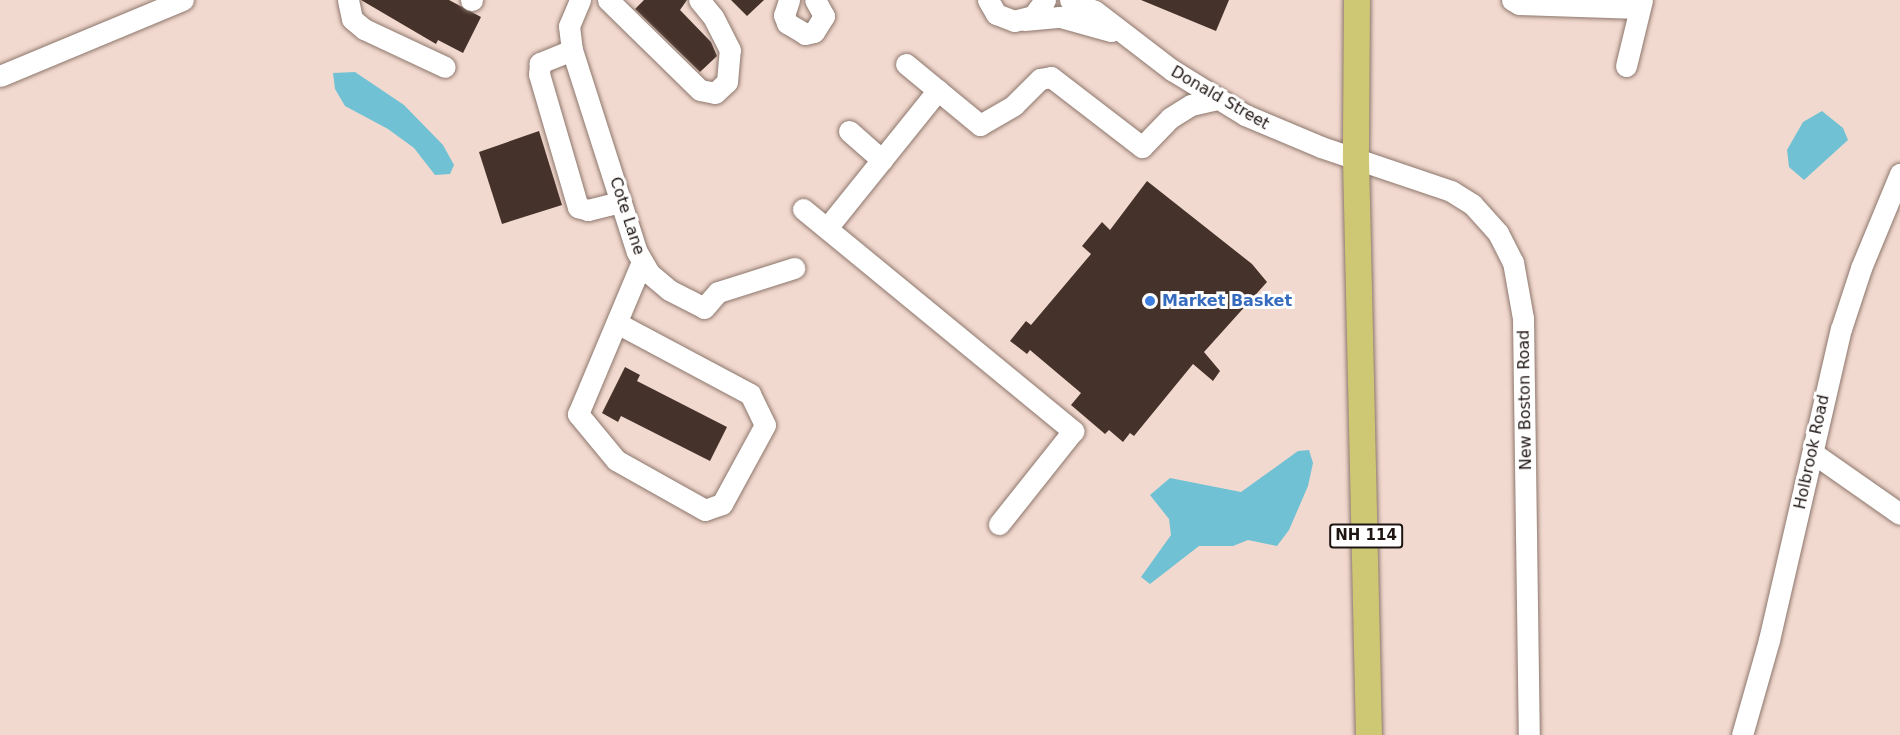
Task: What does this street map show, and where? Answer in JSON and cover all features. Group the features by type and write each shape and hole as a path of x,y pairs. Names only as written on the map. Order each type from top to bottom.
{"main road":[{"name":"NH 114","path":"1357,0 1356,159 1369,735"}],"street":[{"path":"0,76 183,0"},
{"path":"348,0 352,19 364,28 445,68"},
{"name":"Cote Lane","path":"580,0 569,26 572,50 642,262 669,290 704,308 718,292 794,268"},
{"path":"608,0 700,90 715,93 727,82 730,50 713,17 699,0"},
{"path":"789,0 784,15 787,23 805,34 814,32 824,16 815,0"},
{"name":"Donald Street","path":"988,0 1004,19 1070,19 1125,36"},
{"path":"1024,20 1040,9 1045,0"},
{"name":"Donald Street","path":"1070,0 1095,12 1125,36 1215,99 1264,125 1356,159"},
{"path":"1512,0 1519,4 1641,4 1626,66"},
{"path":"572,50 540,63 538,74 578,207 588,210 621,202"},
{"path":"906,64 980,125 1014,105 1041,79 1052,77 1142,147 1170,118 1191,105 1215,99"},
{"path":"827,228 938,90"},
{"path":"849,132 882,160"},
{"name":"New Boston Road","path":"1356,159 1451,191 1486,219 1513,262 1520,291 1524,353 1529,735"},
{"name":"Holbrook Road","path":"1742,735 1813,453 1841,329 1861,268 1899,177"},
{"path":"803,209 1073,431 999,524"},
{"path":"617,323 750,394 765,425 722,504 705,510 616,460 578,414 642,262"},
{"path":"1813,453 1900,514"}],"water":[{"path":"355,72 404,105 443,145 454,165 450,174 435,175 414,148 388,129 345,106 335,89 333,73"},
{"path":"1822,111 1843,128 1848,140 1804,180 1789,167 1787,150 1803,122"},
{"path":"1309,450 1313,463 1308,486 1289,530 1277,546 1248,540 1233,546 1199,546 1150,584 1141,577 1171,535 1169,519 1150,495 1170,478 1241,492 1298,451"}],"building":[{"path":"361,0 449,0 481,17 463,53 438,40 436,44"},
{"path":"644,0 687,0 680,10 711,42 717,56 700,72 635,9"},
{"path":"731,0 764,0 747,16"},
{"path":"1141,0 1229,0 1216,31"},
{"path":"539,131 562,205 502,224 479,152"},
{"name":"Market Basket","path":"1147,181 1252,264 1267,282 1204,352 1220,371 1213,381 1193,364 1134,436 1130,433 1123,442 1109,430 1105,434 1071,405 1081,393 1030,350 1027,354 1010,341 1026,321 1031,325 1091,254 1082,246 1102,222 1110,230"},
{"path":"625,367 640,375 637,381 727,427 710,461 621,416 618,422 602,413"}],"place":[{"name":"Market Basket","path":"1150,301"}]}
